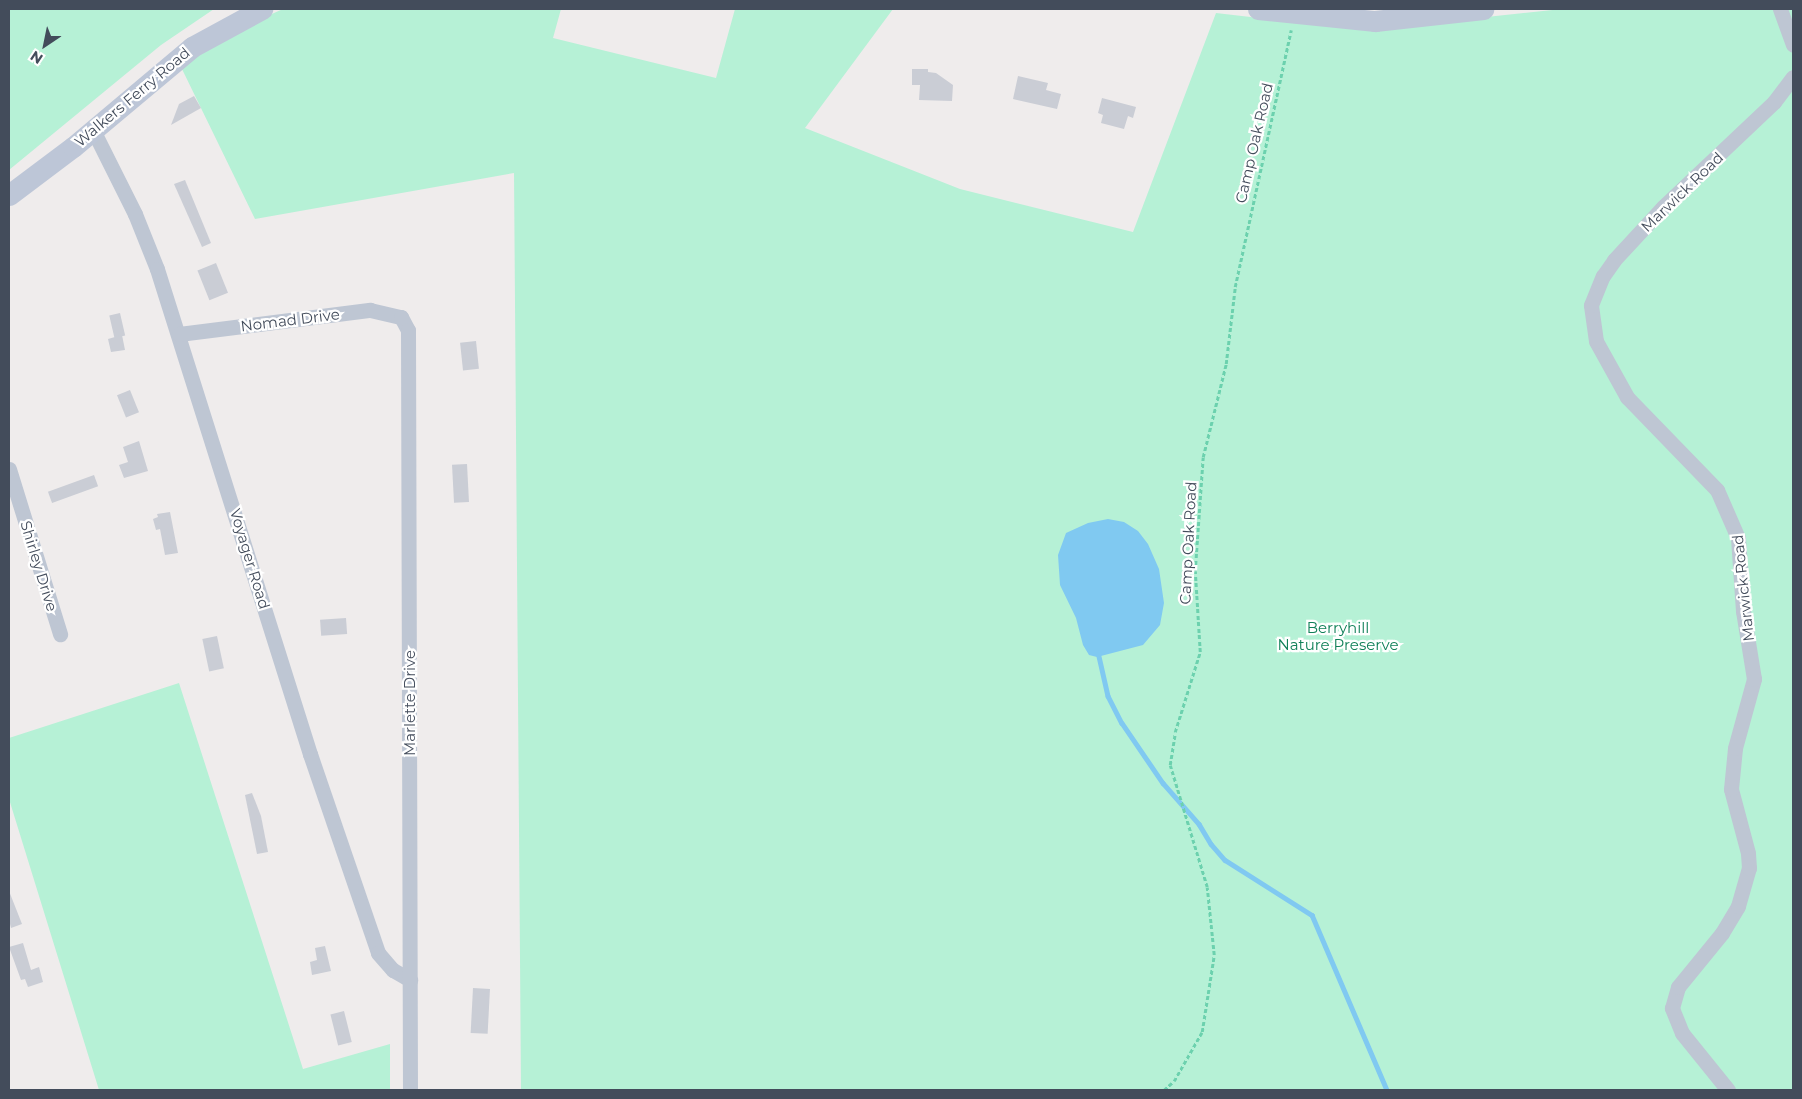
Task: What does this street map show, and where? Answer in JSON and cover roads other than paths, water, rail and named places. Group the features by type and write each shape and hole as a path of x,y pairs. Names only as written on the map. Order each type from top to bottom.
{"street":[{"name":"Walkers Ferry Road","path":"9,196 93,130 192,47 262,9"},
{"path":"1258,9 1375,21 1483,9"},
{"path":"1780,9 1793,45"},
{"name":"Marwick Road","path":"1728,1090 1682,1033 1672,1008 1678,987 1722,933 1738,906 1749,868 1731,776 1754,679 1743,611 1738,538 1717,490 1627,396 1596,341 1591,304 1614,260 1663,207 1774,102 1793,77"},
{"name":"Voyager Road","path":"93,130 135,214 179,334 363,912 382,959 410,980"},
{"name":"Nomad Drive","path":"179,334 370,310 388,312 401,317"},
{"name":"Marlette Drive","path":"401,317 408,330 410,346 410,1090"},
{"name":"Shirley Drive","path":"9,469 60,634"}],"water":[{"path":"1108,519 1124,522 1138,531 1148,544 1159,569 1164,603 1160,625 1143,645 1097,657 1089,655 1083,645 1076,618 1060,585 1058,555 1066,533 1088,523"}],"waterway":[{"path":"1098,652 1108,696 1122,723 1163,783 1199,824 1211,844 1225,860 1312,915 1387,1090"}],"park label":[{"name":"Berryhill Nature Preserve","path":"1338,636"}]}
